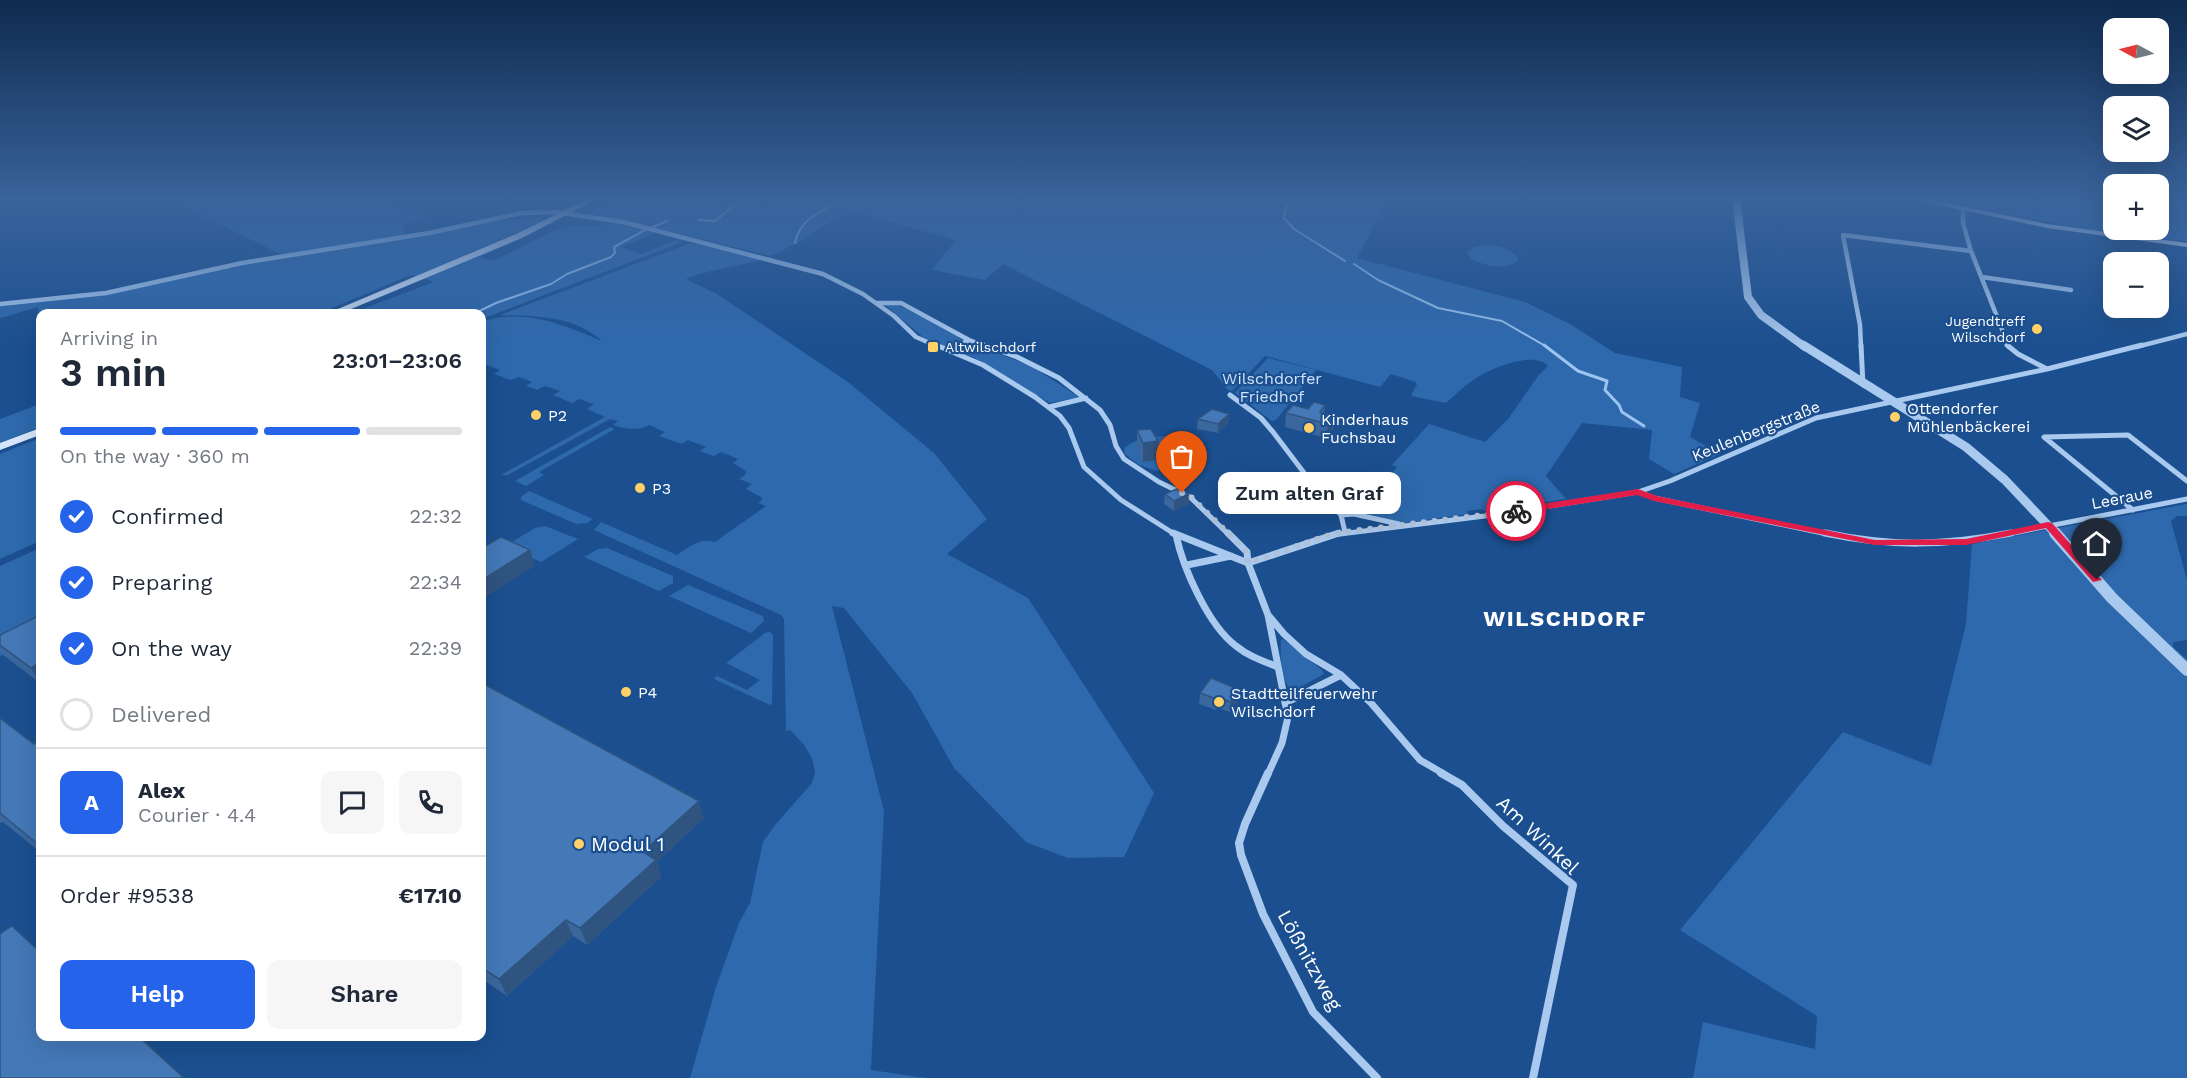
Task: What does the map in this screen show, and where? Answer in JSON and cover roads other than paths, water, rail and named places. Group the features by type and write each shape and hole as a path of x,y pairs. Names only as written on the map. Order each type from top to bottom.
{"main road":[{"path":"342,309 489,248"},
{"path":"357,309 502,248"},
{"path":"0,449 36,433"},
{"path":"0,449 36,437"}],"street":[{"path":"0,304 106,293 280,256 330,248"},
{"path":"730,248 823,274 877,303 916,337 983,365 1060,416 1069,428 1078,456 1087,472 1121,500 1176,535 1248,563"},
{"path":"1743,248 1745,287 1752,304 1768,320 1821,359 1936,428 1989,465 2048,525 2134,621 2187,670"},
{"path":"1846,248 1860,325 1863,385"},
{"path":"1943,248 1971,252"},
{"path":"1970,248 2007,345 2018,354 2047,369"},
{"path":"1982,277 2072,290"},
{"path":"877,303 901,303 969,340 1017,357 1046,371 1086,398 1100,410 1110,425 1116,446 1124,459 1159,482 1190,496 1247,552 1248,563 1268,615 1286,703 1341,675"},
{"name":"Keulenbergstraße","path":"1248,563 1344,532 1494,514 1638,492 1670,481 1816,418 2047,369 2187,334"},
{"path":"947,351 969,340"},
{"path":"1230,396 1261,418 1274,432 1311,482 1341,515 1344,532"},
{"path":"1049,407 1086,398"},
{"path":"2133,510 2044,437 2128,435 2187,481"},
{"name":"Leeraue","path":"1638,492 1654,498 1875,543 1966,542 2187,499"},
{"name":"Keulenbergstraße","path":"1341,515 1365,516 1404,525"},
{"path":"1176,535 1177,543 1206,605 1233,644 1248,654 1278,667"},
{"path":"1187,565 1231,556"},
{"name":"Am Winkel","path":"1268,615 1306,654 1341,675 1371,703 1420,760 1462,785 1503,826 1573,885 1533,1078"},
{"name":"Lößnitzweg","path":"1286,703 1288,717 1282,743 1245,824 1239,843 1241,855 1263,914 1313,1012 1377,1078"}],"waterway":[{"path":"483,309 551,284 567,274 611,257 615,253 614,248"},
{"path":"1325,248 1345,261"},
{"path":"1354,264 1378,280 1438,308 1502,321 1545,346"},
{"path":"1545,346 1578,371 1607,381 1605,390 1619,405 1622,412 1644,426"}],"place":[{"name":"Jugendtreff Wilschdorf","path":"2037,329"},
{"name":"Altwilschdorf","path":"933,347"},
{"name":"P2","path":"536,415"},
{"name":"Ottendorfer Mühlenbäckerei","path":"1895,417"},
{"name":"Kinderhaus Fuchsbau","path":"1309,428"},
{"name":"P3","path":"640,488"},
{"name":"Zum alten Graf","path":"1182,493"},
{"name":"P4","path":"626,692"},
{"name":"Stadtteilfeuerwehr Wilschdorf","path":"1219,702"},
{"name":"Modul 1","path":"579,844"}],"district":[{"name":"WILSCHDORF","path":"1565,618"}],"park label":[{"name":"Wilschdorfer Friedhof","path":"1272,387"}]}
